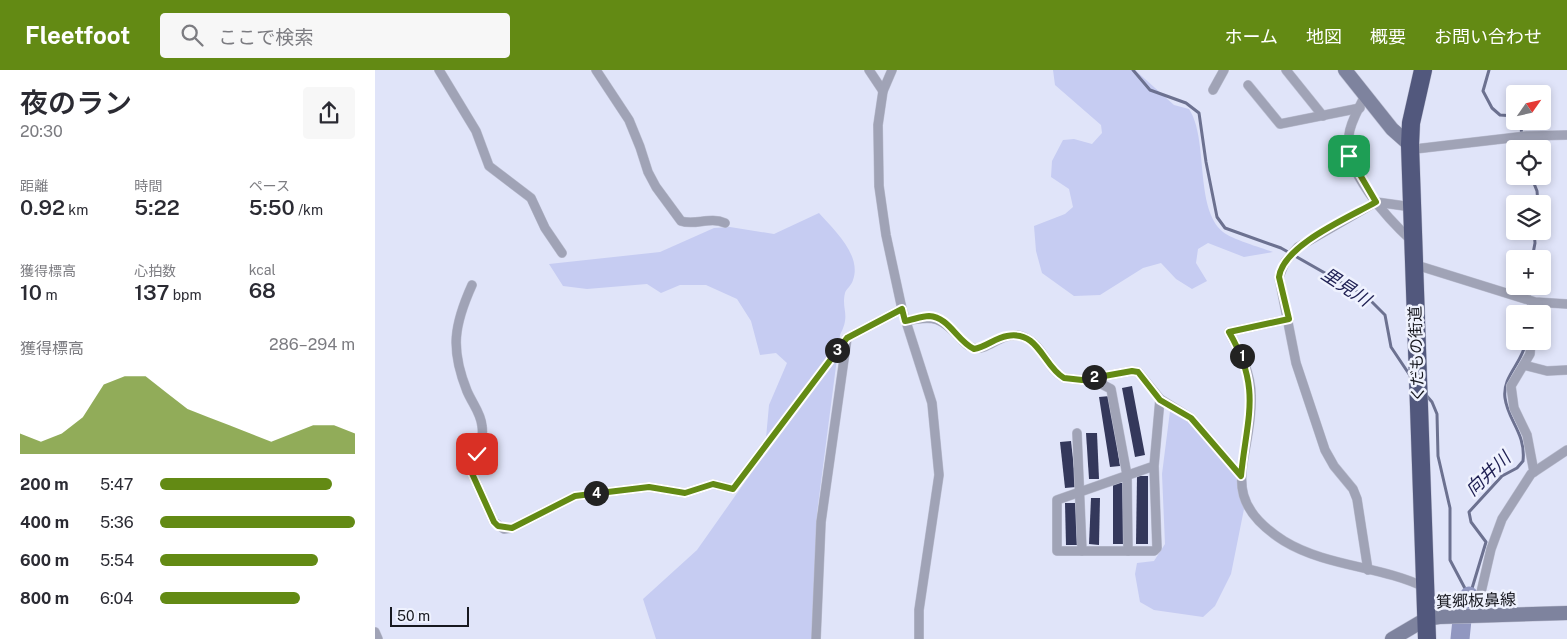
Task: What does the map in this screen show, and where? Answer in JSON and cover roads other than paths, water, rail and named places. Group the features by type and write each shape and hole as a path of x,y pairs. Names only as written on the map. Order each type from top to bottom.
{"highway":[{"name":"くだもの街道","path":"1423,70 1411,123 1410,145 1417,398 1427,639"}],"main road":[{"path":"1345,70 1362,102 1410,145"},
{"name":"箕郷板鼻線","path":"1392,639 1426,619 1474,614 1518,616 1567,613"}],"street":[{"path":"439,70 477,131 489,166 531,198 545,228 562,253"},
{"path":"596,70 629,120 641,147 648,172 656,187 681,221 687,223 718,219 725,223"},
{"path":"869,70 883,91"},
{"path":"893,70 883,91 878,125 879,186 886,235 902,309 932,403 939,475 919,610 919,639"},
{"path":"1213,90 1224,70"},
{"path":"1286,70 1323,116"},
{"path":"1248,85 1280,124 1323,116 1362,102"},
{"path":"1362,102 1349,134 1349,156 1376,202 1395,225 1413,242"},
{"path":"1410,145 1415,149 1527,136 1567,135"},
{"path":"1367,570 1357,499 1353,489 1334,466 1325,450 1296,363 1289,319 1279,277 1280,270 1285,262 1298,248 1376,202 1412,207"},
{"path":"1413,264 1538,303 1567,304"},
{"path":"472,284 461,310 455,338 465,384 483,427 482,439 470,469 494,522 504,528 512,528 575,496 649,487 685,493 713,484 733,489 847,338 902,309"},
{"path":"905,321 930,316 945,322 967,345 974,349 999,338 1020,336 1040,348 1064,378 1089,378 1132,371 1138,372 1160,400 1191,418 1241,476"},
{"path":"1289,319 1229,332 1245,364 1251,395 1241,476 1242,494 1246,505 1254,516 1285,542 1308,552 1367,570 1402,576 1424,587"},
{"path":"816,639 821,522 847,338"},
{"path":"1530,350 1524,365 1513,378 1511,398 1527,435 1534,472"},
{"path":"1524,365 1547,371 1567,370"},
{"path":"1089,378 1111,389 1127,475 1128,551"},
{"path":"1154,466 1057,500 1057,551 1154,551 1157,548 1154,466 1160,400"},
{"path":"1077,433 1083,551"},
{"path":"1474,614 1491,549 1502,520 1534,472 1567,450"},
{"path":"375,632 378,639"}],"waterway":[{"name":"里見川","path":"1133,70 1150,90 1186,103 1199,113 1217,217 1225,228 1281,248 1367,297 1385,315 1391,347 1411,377"},
{"name":"向井川","path":"1489,70 1483,91 1492,108 1500,115 1506,115"},
{"name":"向井川","path":"1521,130 1522,140"},
{"name":"向井川","path":"1535,185 1537,195"},
{"name":"向井川","path":"1534,250 1535,240"},
{"name":"向井川","path":"1528,305 1529,295"},
{"name":"向井川","path":"1470,595 1486,542 1471,522 1469,512 1502,476 1517,468 1523,461 1522,443 1509,414 1505,390 1524,350"},
{"name":"里見川","path":"1426,395 1432,402 1437,414 1438,456 1450,508 1450,560 1469,596"},
{"name":"里見川","path":"1460,639 1463,610 1469,596"}]}
